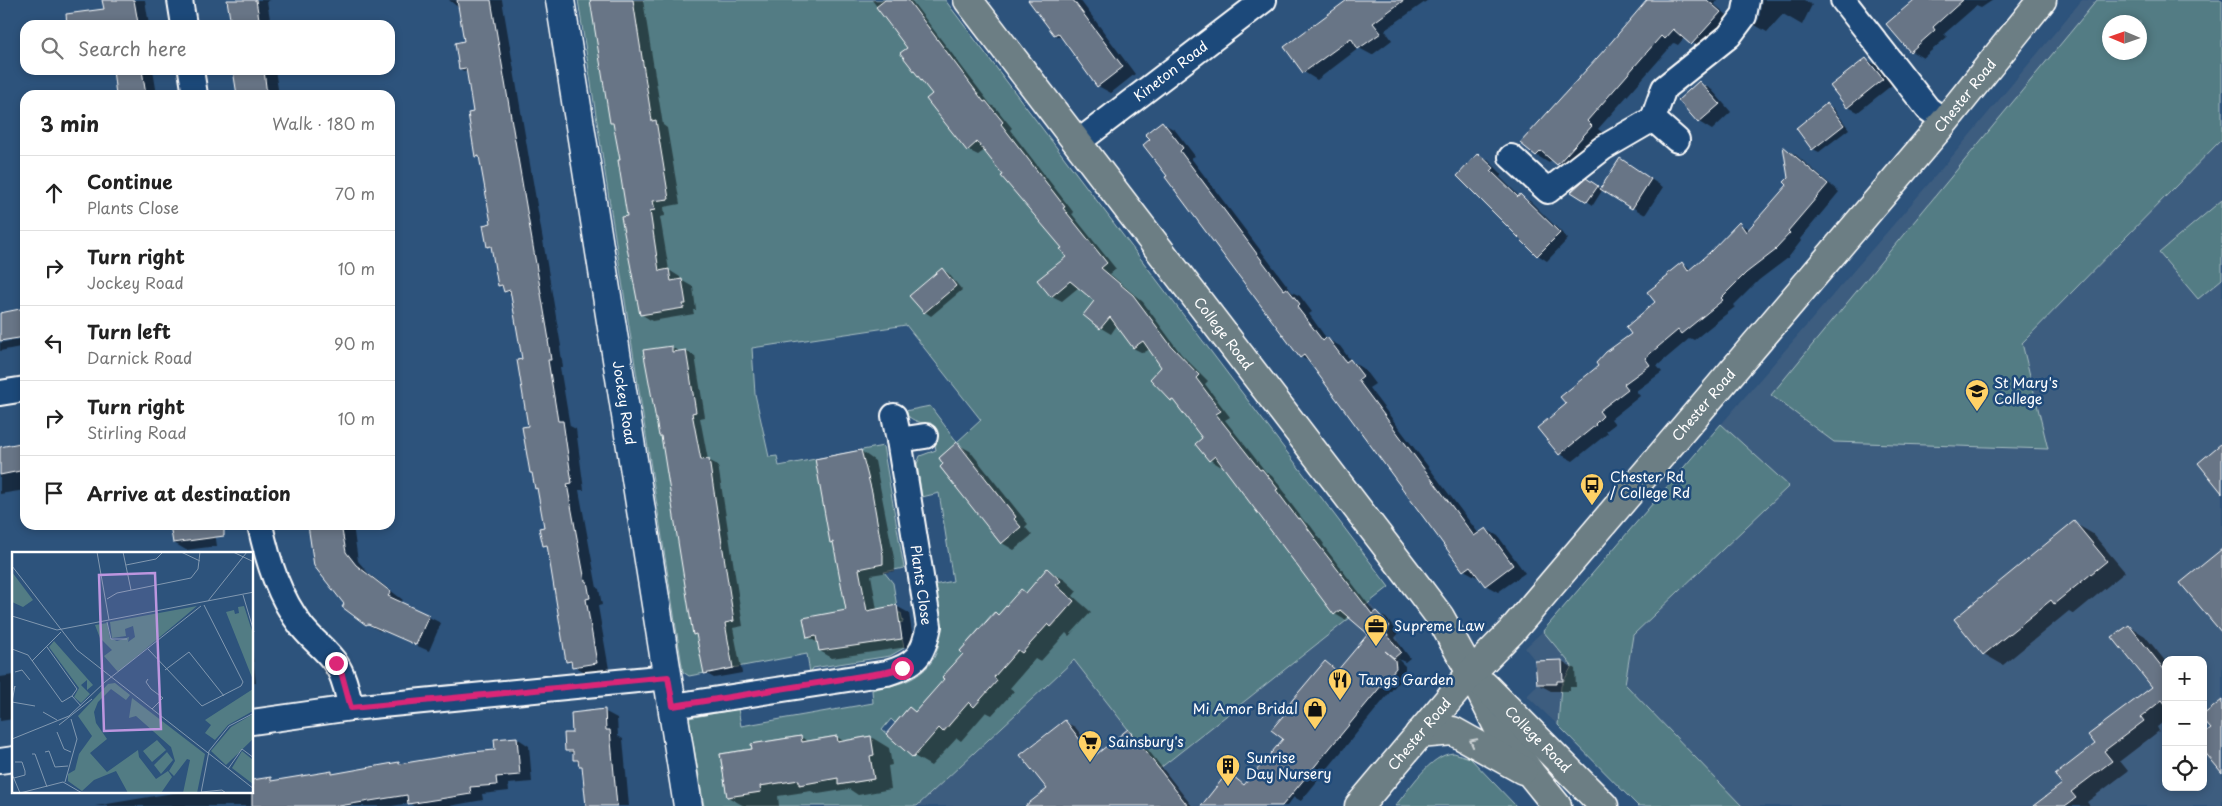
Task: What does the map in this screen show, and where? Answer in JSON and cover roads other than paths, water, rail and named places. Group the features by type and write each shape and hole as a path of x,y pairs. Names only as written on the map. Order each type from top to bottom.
{"main road":[{"name":"Jockey Road","path":"560,0 688,806"},
{"name":"College Road","path":"968,0 1440,617 1500,731 1557,806"},
{"name":"Chester Road","path":"1359,806 1471,673 1510,632 1945,121 2042,0"},
{"name":"College Road","path":"1471,673 1604,806"},
{"name":"College Road","path":"1420,734 1453,731 1531,774"}],"street":[{"path":"180,0 183,20"},
{"name":"Kineton Road","path":"1077,143 1264,0"},
{"path":"1512,157 1548,191 1603,148 1653,120 1664,88 1729,36 1744,16 1748,0"},
{"path":"1843,0 1928,109 1945,121"},
{"path":"192,75 194,90"},
{"path":"1653,120 1677,140"},
{"path":"0,393 20,390"},
{"name":"Plants Close","path":"673,706 887,672 902,668 915,660 924,648 929,626 894,416"},
{"path":"899,440 925,436"},
{"path":"261,530 266,556 281,592 302,628 336,663 342,675 351,708"},
{"path":"254,722 351,708 668,677"}],"place":[{"name":"St Mary's College","path":"1977,412"},
{"name":"Chester Rd / College Rd","path":"1592,506"},
{"name":"Supreme Law","path":"1376,647"},
{"name":"Tangs Garden","path":"1340,701"},
{"name":"Mi Amor Bridal","path":"1315,730"},
{"name":"Sainsbury's","path":"1090,763"},
{"name":"Sunrise Day Nursery","path":"1228,787"}]}
